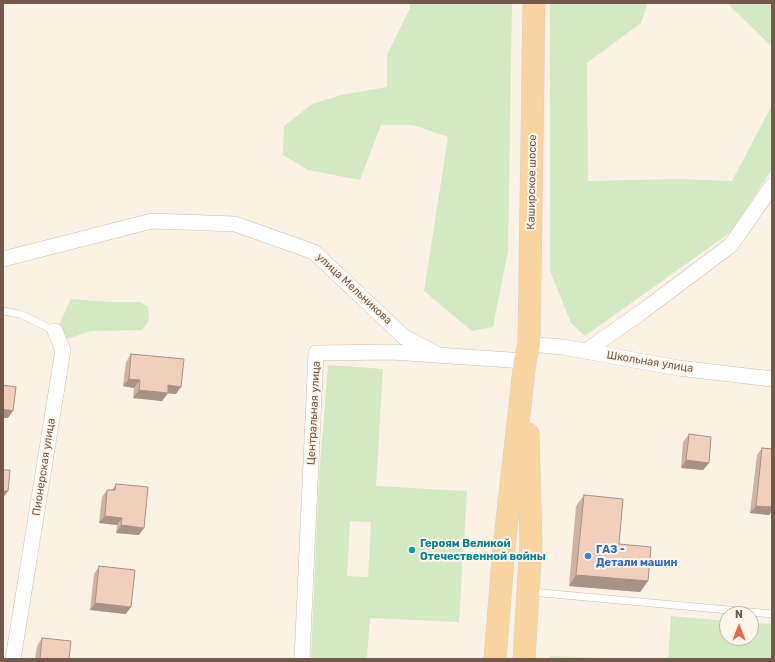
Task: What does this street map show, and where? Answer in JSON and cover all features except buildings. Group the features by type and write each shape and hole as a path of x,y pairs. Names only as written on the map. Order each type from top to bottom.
{"main road":[{"name":"Каширское шоссе","path":"524,659 531,542 527,353 534,3"},
{"name":"Каширское шоссе","path":"495,659 504,547 527,353"}],"street":[{"path":"586,351 644,311 731,245 772,186"},
{"name":"улица Мельникова","path":"3,258 152,221 235,224 314,252 404,338 441,356"},
{"name":"Пионерская улица","path":"13,659 63,350 55,332"},
{"name":"Школьная улица","path":"527,353 563,347 678,368 772,379"},
{"name":"Центральная улица","path":"302,659 316,353 392,352 441,356 527,353"}],"lane":[{"name":"Пионерская улица","path":"3,312 20,314 55,332"},
{"path":"528,592 772,614"}],"green space":[{"path":"410,3 512,3 508,251 493,327 472,331 424,291 448,137 413,125 381,125 360,180 308,170 283,155 284,126 312,104 341,95 387,87 387,55 410,8"},
{"path":"550,3 648,3 641,23 587,63 588,181 679,179 732,181 772,105 772,169 731,232 585,336 571,323 550,271"},
{"path":"731,3 772,3 772,47 729,5"},
{"path":"71,299 109,302 139,302 148,306 149,320 142,330 91,331 67,339 59,325"},
{"path":"328,365 383,369 376,486 467,491 459,622 370,618 367,659 311,659 319,476","holes":["350,521 371,522 368,577 347,576"]},
{"path":"671,616 719,620 719,646 759,646 759,623 772,624 772,659 668,659"},
{"path":"550,656 627,659 550,659"}],"place":[{"name":"Героям Великой Отечественной войны","path":"412,550"},
{"name":"ГАЗ - Детали машин","path":"588,556"}]}
